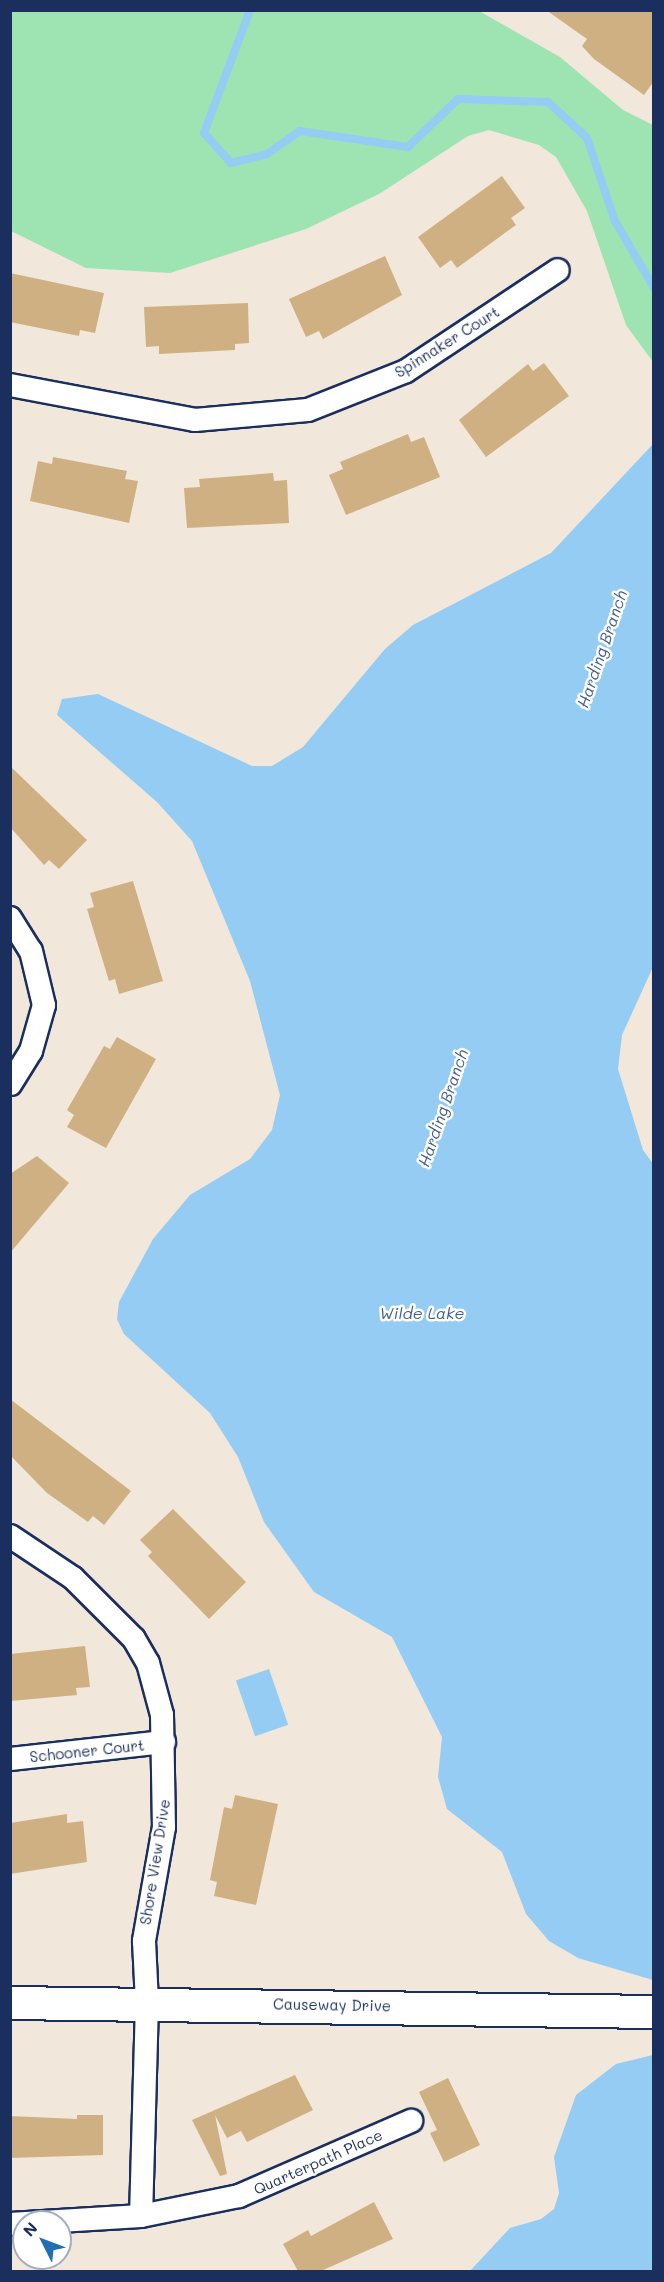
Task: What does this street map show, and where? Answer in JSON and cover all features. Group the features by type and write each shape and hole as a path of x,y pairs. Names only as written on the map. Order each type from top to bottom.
{"street":[{"name":"Spinnaker Court","path":"10,385 115,409 195,420 308,410 406,371 558,270"},
{"path":"10,918 31,951 44,1005 32,1051 10,1083"},
{"name":"Shore View Drive","path":"10,1536 73,1578 134,1639 155,1683 164,1742 164,1827 144,1941 147,2003 141,2216"},
{"name":"Schooner Court","path":"10,1759 164,1742"},
{"name":"Causeway Drive","path":"10,2003 147,2003 654,2012"},
{"name":"Quarterpath Place","path":"10,2224 141,2216 260,2189 411,2121"}],"green space":[{"path":"10,11 479,11 560,57 623,110 653,125 653,362 626,325 587,211 556,157 539,145 489,130 468,136 379,194 306,229 170,273 86,268 11,231"}],"water":[{"name":"Wilde Lake","path":"653,444 653,967 622,1035 618,1069 643,1150 654,1165 653,1980 578,1958 549,1941 526,1914 502,1852 447,1809 438,1777 442,1737 392,1637 314,1592 264,1522 238,1457 210,1413 124,1334 117,1319 119,1302 153,1239 190,1195 250,1159 272,1130 280,1095 250,981 192,841 157,802 57,715 62,699 98,694 252,766 272,766 303,747 385,649 413,625 551,553"},
{"path":"269,1669 288,1725 255,1736 236,1680"},
{"path":"653,2055 653,2271 470,2271 510,2228 541,2219 554,2209 559,2193 554,2157 576,2095 616,2064"}],"building":[{"path":"546,10 654,10 654,81 644,95 594,59 582,46 587,39"},
{"path":"502,176 525,208 511,218 516,225 457,268 451,260 440,268 418,237"},
{"path":"385,256 402,295 323,339 319,331 306,337 289,299"},
{"path":"10,273 104,293 95,333 80,330 79,336 10,322"},
{"path":"248,303 249,343 235,344 235,350 159,354 159,346 146,347 144,307"},
{"path":"544,363 569,396 486,457 459,420 528,364 533,371"},
{"path":"408,434 411,442 424,437 440,477 346,515 329,475 343,469 340,462"},
{"path":"53,457 127,471 125,479 138,481 129,523 30,501 38,461 52,464"},
{"path":"273,473 274,481 287,480 289,523 187,528 184,488 200,487 199,479"},
{"path":"10,766 87,840 59,869 49,860 44,865 10,827"},
{"path":"133,881 163,981 119,994 115,979 109,981 87,909 94,907 90,893"},
{"path":"117,1037 156,1059 106,1148 67,1127 74,1115 67,1110 104,1046 110,1049"},
{"path":"37,1156 69,1183 10,1253 10,1174"},
{"path":"10,1399 131,1491 104,1525 93,1516 88,1522 47,1493 10,1455"},
{"path":"173,1509 246,1582 209,1619 148,1556 152,1552 140,1540"},
{"path":"85,1646 90,1687 76,1688 77,1695 10,1701 10,1654"},
{"path":"235,1795 278,1804 256,1905 214,1896 217,1882 210,1880 224,1807 232,1809"},
{"path":"67,1814 67,1823 83,1821 87,1862 10,1874 10,1823"},
{"path":"295,2075 313,2110 247,2142 241,2131 227,2138 215,2115 227,2174 220,2176 192,2120"},
{"path":"448,2078 480,2145 444,2162 430,2133 437,2130 419,2092"},
{"path":"77,2115 103,2115 103,2155 10,2158 10,2116 77,2119"},
{"path":"374,2202 393,2239 321,2271 298,2271 283,2244 308,2230 311,2236"}],"waterway":[{"name":"Harding Branch","path":"250,10 204,133 231,163 267,154 300,131 408,147 458,99 548,102 587,138 615,221 654,288"}]}
